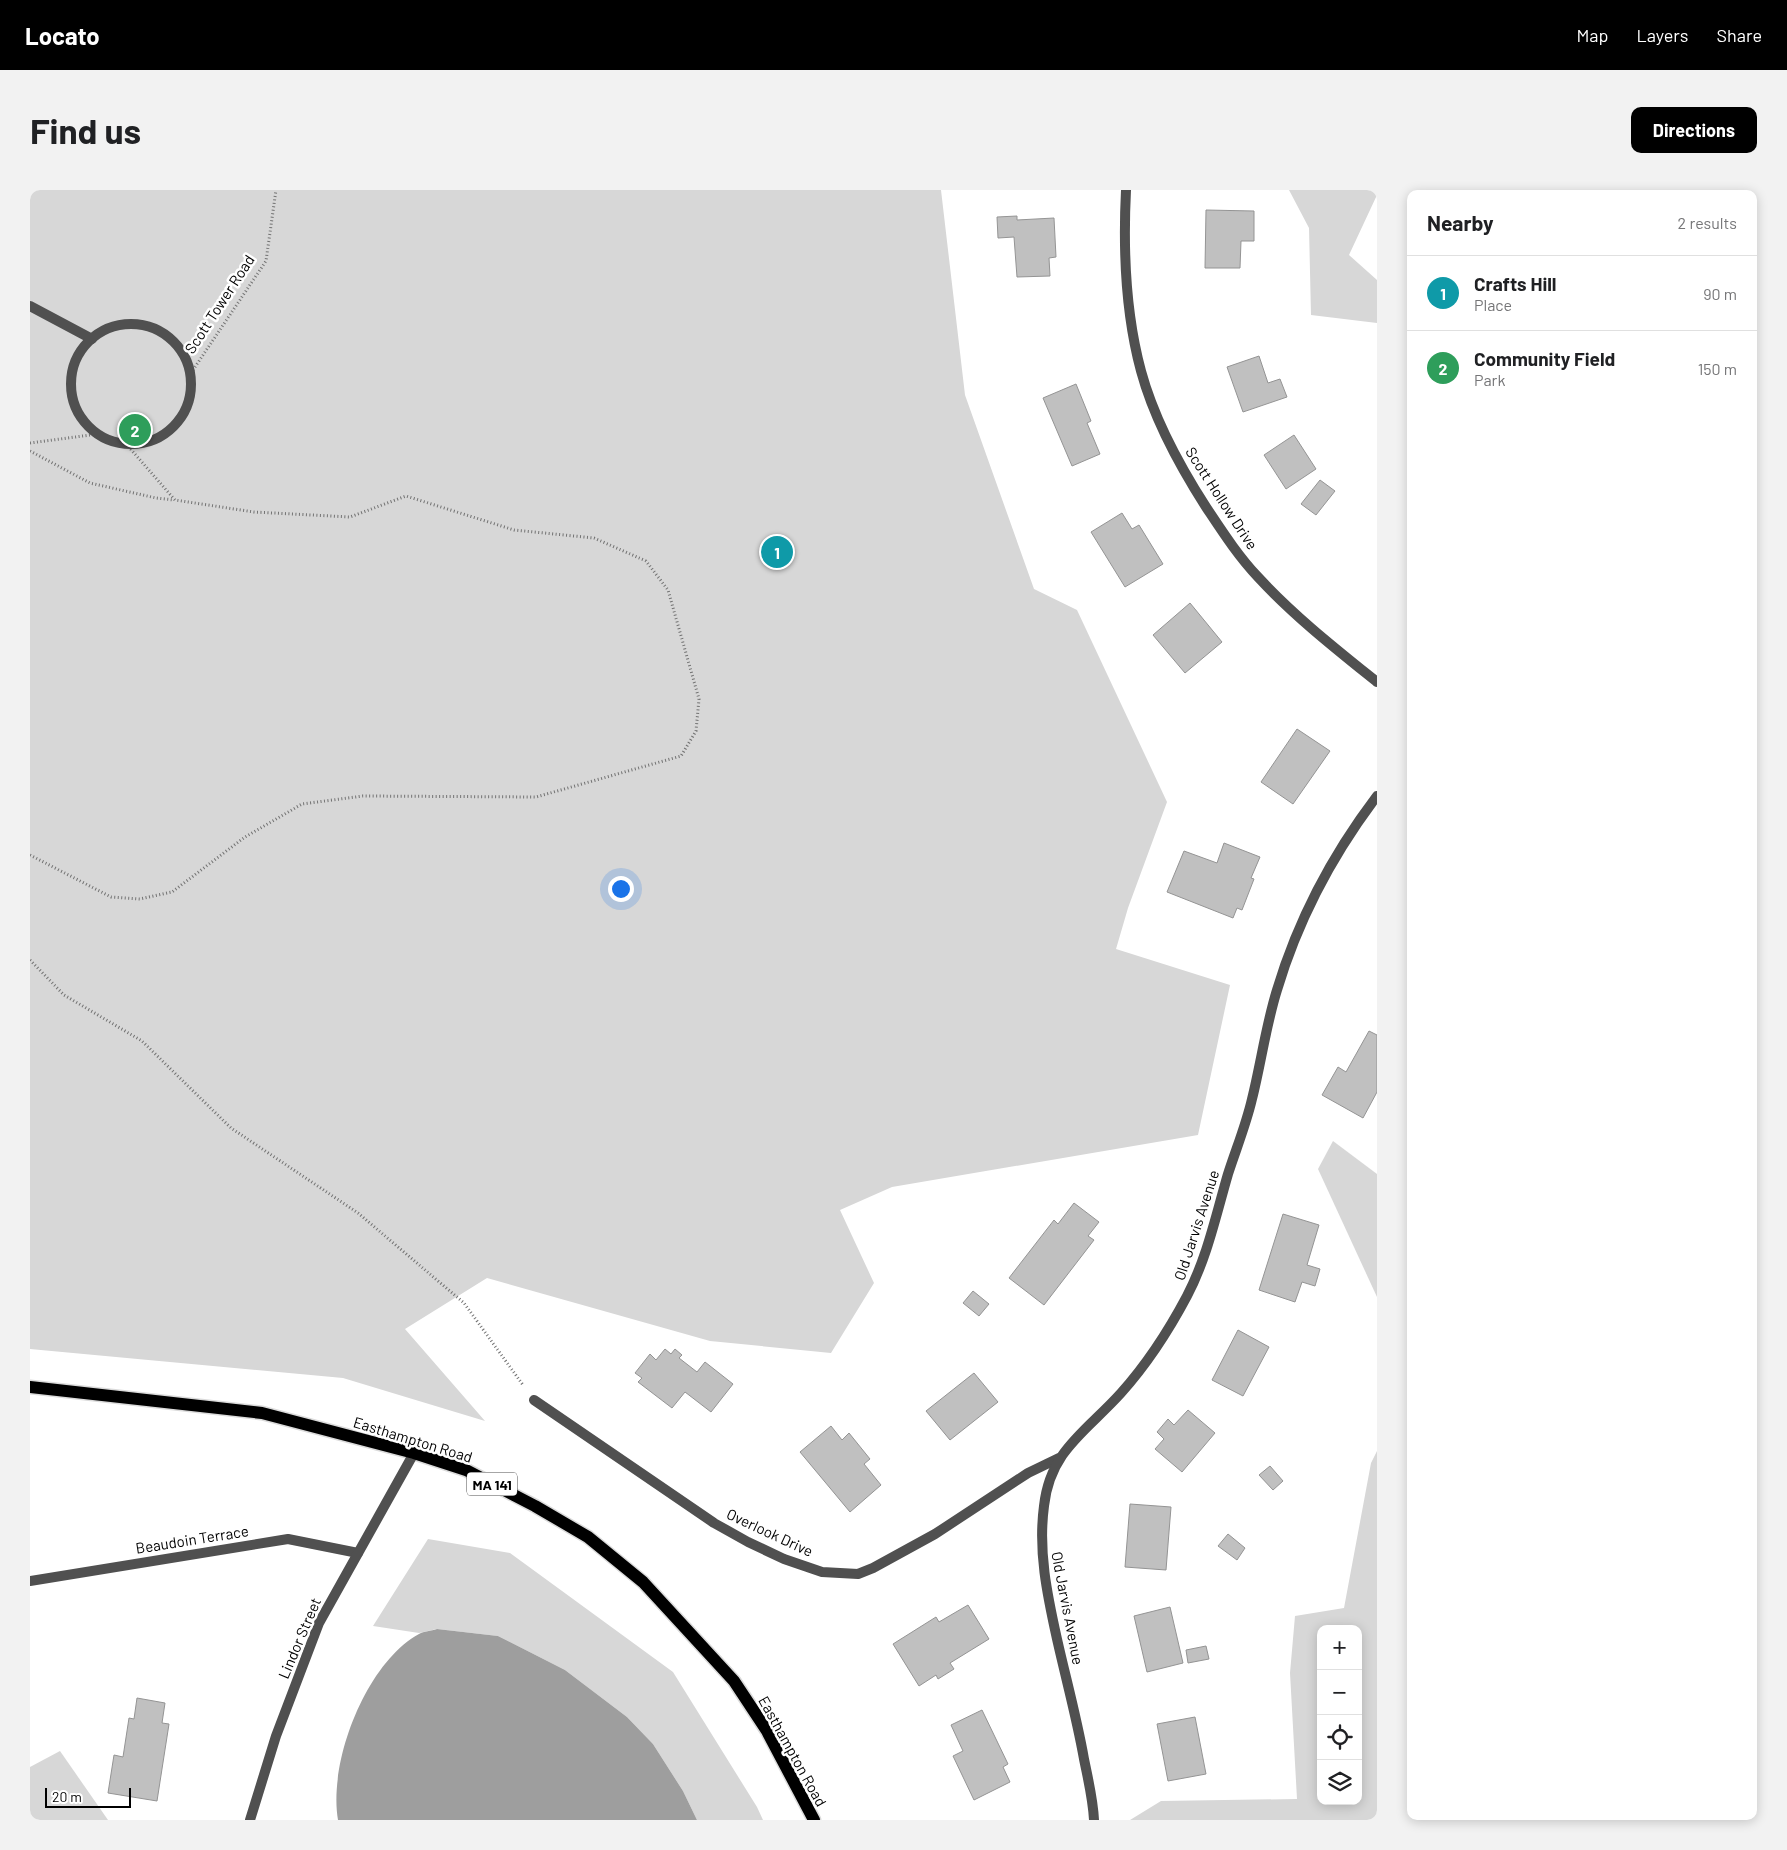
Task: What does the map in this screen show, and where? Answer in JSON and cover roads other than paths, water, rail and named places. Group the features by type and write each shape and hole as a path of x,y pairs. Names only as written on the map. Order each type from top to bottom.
{"main road":[{"name":"Easthampton Road","path":"30,1387 262,1413 414,1453 466,1470 535,1506 588,1537 642,1582 734,1681 767,1732 814,1820"}],"street":[{"name":"Scott Hollow Drive","path":"1126,190 1125,259 1133,334 1149,396 1183,469 1226,537 1257,576 1293,612 1377,682"},
{"path":"30,306 92,339"},
{"path":"136,324 151,327 165,334 177,345 186,358 191,373 192,388 182,418 171,430 158,439 127,445 111,441 98,434 86,424 77,411 72,396 71,380 74,365 81,351 92,339 105,330 120,325 136,324"},
{"name":"Old Jarvis Avenue","path":"1094,1820 1082,1748 1047,1591 1041,1550 1047,1484 1059,1458 1072,1442 1094,1422 1133,1379 1172,1324 1189,1293 1219,1212 1228,1176 1251,1103 1276,992 1296,937 1337,856 1377,796"},
{"name":"Overlook Drive","path":"534,1400 714,1522 748,1542 784,1559 822,1572 858,1574 873,1568 950,1525 1028,1473 1059,1458"},
{"name":"Lindor Street","path":"250,1820 276,1736 319,1623 414,1453"},
{"name":"Beaudoin Terrace","path":"30,1581 288,1539 358,1552"}],"place":[{"name":"Community Field","path":"135,430"},
{"name":"Crafts Hill","path":"777,552"}]}
